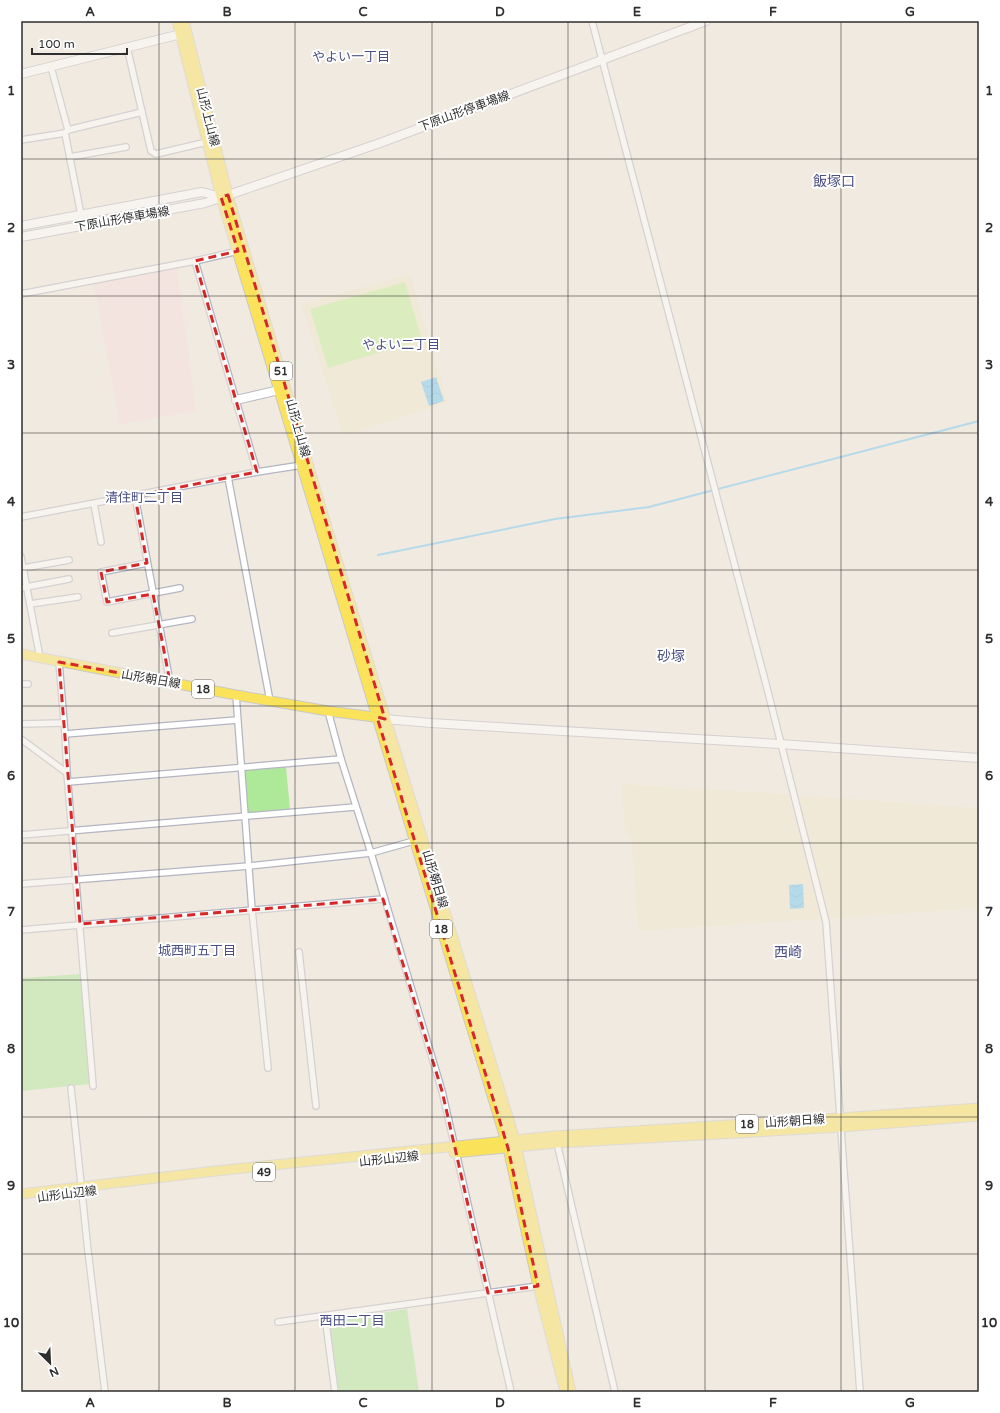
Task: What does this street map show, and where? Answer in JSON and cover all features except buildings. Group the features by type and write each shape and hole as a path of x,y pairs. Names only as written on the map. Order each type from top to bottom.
{"main road":[{"name":"山形上山線","path":"177,21 207,142 225,196 381,718"},
{"name":"山形上山線","path":"184,21 238,251 279,390 381,718"},
{"name":"下原山形停車場線","path":"21,237 205,203 380,143 706,21"},
{"path":"21,74 180,34"},
{"name":"下原山形停車場線","path":"21,226 202,192 225,196"},
{"path":"236,400 279,390"},
{"name":"山形朝日線","path":"21,654 236,695 328,711 381,718 511,1144"},
{"path":"381,718 431,723 780,744 979,758"},
{"name":"山形朝日線","path":"511,1144 557,1143 841,1123 979,1108"},
{"name":"山形朝日線","path":"511,1144 554,1136 979,1116"},
{"path":"511,1144 538,1286 564,1392"},
{"path":"511,1144 571,1392"},
{"name":"山形山辺線","path":"21,1194 82,1189 511,1144"},
{"name":"山形山辺線","path":"21,1200 82,1189"}],"street":[{"path":"592,21 714,485 826,922 860,1392"},
{"path":"127,47 151,151 156,154 207,142"},
{"path":"50,67 66,132 81,215"},
{"path":"21,140 66,132 142,112"},
{"path":"70,157 126,147"},
{"path":"21,294 195,261 238,251"},
{"path":"195,261 257,472"},
{"path":"21,517 257,472 302,465"},
{"path":"228,478 270,701"},
{"path":"135,496 170,682"},
{"path":"94,504 102,542"},
{"path":"21,557 24,588 30,604 40,658"},
{"path":"23,568 69,560"},
{"path":"147,563 101,572 107,602 180,588"},
{"path":"24,588 69,579"},
{"path":"30,604 78,596"},
{"path":"112,633 192,619"},
{"path":"59,662 67,774 94,1086"},
{"path":"21,684 28,684"},
{"path":"236,695 252,910 268,1068"},
{"path":"328,711 355,807 371,853 383,899 442,1091 511,1392"},
{"path":"65,734 237,720"},
{"path":"21,724 64,723"},
{"path":"21,739 67,774"},
{"path":"68,782 341,759"},
{"path":"21,835 355,807"},
{"path":"21,884 249,866 371,853 418,840"},
{"path":"21,930 383,899"},
{"path":"299,952 316,1106"},
{"path":"72,1088 88,1251 105,1392"},
{"path":"557,1143 615,1392"},
{"path":"278,1322 538,1286"},
{"path":"325,1316 335,1392"}],"highlighted area":[{"path":"228,195 385,719 377,717 508,1148 538,1286 488,1293 442,1091 383,899 80,924 59,662 170,682 153,594 107,602 101,572 147,563 135,496 257,472 195,261 238,251 221,197"}],"shaded area":[{"path":"177,268 196,411 120,424 94,284"},
{"path":"410,274 448,403 343,436 301,304"},
{"path":"621,784 789,794 822,919 638,931 631,837 625,830"},
{"path":"798,795 979,808 979,908 829,919"}],"green space":[{"path":"405,282 422,340 328,368 310,309"},
{"path":"286,767 290,809 247,813 244,771"},
{"path":"82,974 91,1084 21,1091 21,978"},
{"path":"407,1309 419,1392 338,1392 330,1325 334,1320"}],"water":[{"path":"436,377 444,401 429,406 421,382"},
{"path":"803,884 804,908 790,909 789,885"}],"waterway":[{"path":"378,555 555,519 649,507 979,421"}],"district":[{"name":"やよい一丁目","path":"351,57"},
{"name":"飯塚口","path":"834,181"},
{"name":"やよい二丁目","path":"401,345"},
{"name":"清住町二丁目","path":"144,498"},
{"name":"砂塚","path":"671,656"},
{"name":"城西町五丁目","path":"197,951"},
{"name":"西崎","path":"788,952"},
{"name":"西田二丁目","path":"352,1321"}]}
